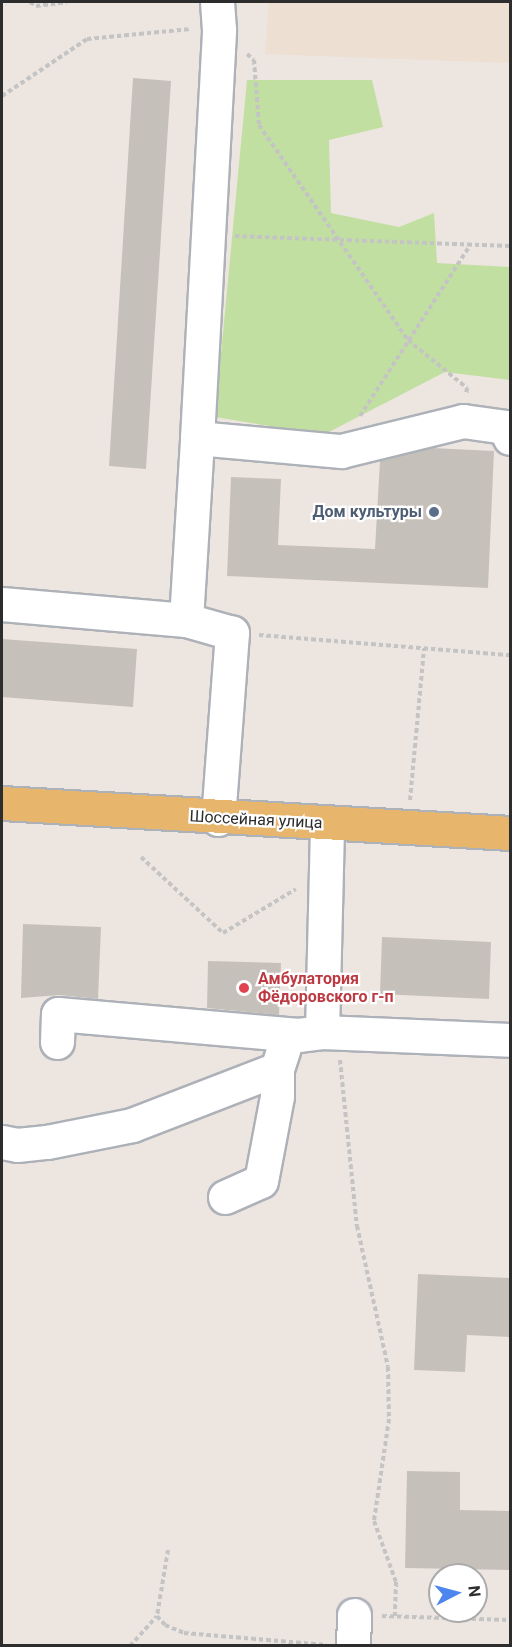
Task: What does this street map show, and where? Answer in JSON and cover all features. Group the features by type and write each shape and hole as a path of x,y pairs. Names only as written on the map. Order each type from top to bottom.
{"main road":[{"name":"Шоссейная улица","path":"2,803 218,819 510,833"}],"lane":[{"path":"186,620 218,19"},
{"path":"197,438 341,451 463,422 505,428 510,438"},
{"path":"2,604 186,620 232,633 218,819"},
{"path":"327,824 324,872 330,1032"},
{"path":"57,1042 58,1014 289,1035 330,1032 510,1040"},
{"path":"225,1197 261,1181 277,1096 277,1069 289,1035"},
{"path":"2,1142 17,1145 47,1142 132,1125 277,1069"}],"path":[{"path":"30,2 36,6 67,2"},
{"path":"2,96 87,39 218,19 254,60 259,125 408,340 467,387 463,422"},
{"path":"207,235 510,246"},
{"path":"341,451 408,340 470,245"},
{"path":"232,633 510,655"},
{"path":"407,827 424,649"},
{"path":"141,857 223,933 324,872"},
{"path":"330,1032 355,1217 388,1367 390,1419 374,1521 396,1582 395,1616"},
{"path":"130,1646 157,1616 168,1550"},
{"path":"157,1616 184,1633 326,1646"},
{"path":"353,1630 395,1616 510,1620"}],"shaded area":[{"path":"269,2 510,2 510,63 265,54"}],"green space":[{"path":"247,80 372,80 383,127 329,140 331,213 399,227 434,213 437,263 510,267 510,380 445,372 323,435 215,417"}],"building":[{"path":"133,78 171,81 146,469 109,466"},
{"name":"Дом культуры","path":"432,448 494,451 488,588 227,576 231,477 281,479 278,545 375,549 380,461"},
{"path":"2,639 137,649 133,707 2,697"},
{"path":"23,924 101,927 98,999 60,995 21,998"},
{"path":"382,937 491,942 489,999 380,994"},
{"name":"Амбулатория Фёдоровского г-п","path":"208,961 281,963 279,1015 207,1008"},
{"path":"418,1274 510,1278 510,1337 467,1335 465,1372 414,1370"},
{"path":"407,1471 460,1472 460,1510 510,1511 510,1570 488,1570 488,1563 428,1563 428,1568 405,1568"}],"place":[{"name":"Дом культуры","path":"434,512"},
{"name":"Амбулатория Фёдоровского г-п","path":"244,988"}]}
